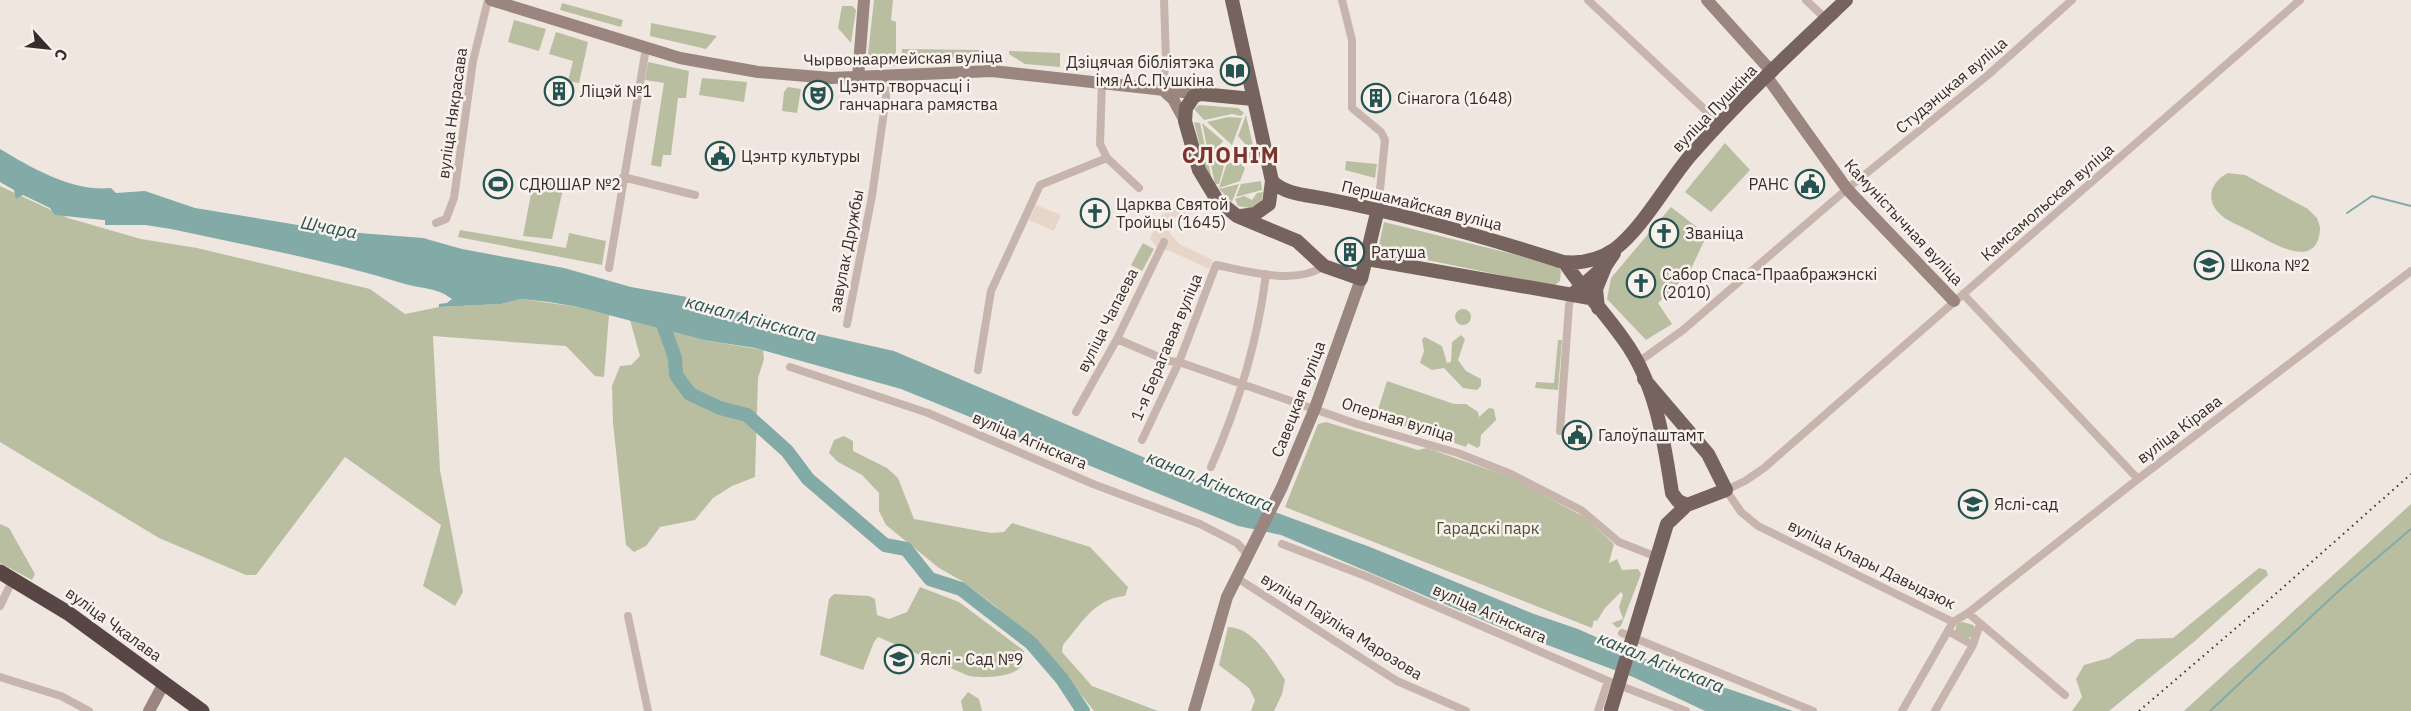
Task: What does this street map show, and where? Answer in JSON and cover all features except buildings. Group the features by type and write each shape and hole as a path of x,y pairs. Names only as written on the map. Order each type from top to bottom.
{"highway":[{"name":"вуліца Чкалава","path":"6,576 68,613 202,711"}],"main road":[{"name":"Чырвонаармейская вуліца","path":"489,0 694,62 758,72 806,77 858,78 992,71 1253,99"},
{"path":"858,78 864,0"},
{"path":"1232,0 1272,181 1272,198 1264,210 1247,216 1237,216"},
{"name":"Камуністычная вуліца","path":"1707,0 1769,75 1847,189 1959,298"},
{"name":"вуліца Пушкіна","path":"1566,265 1604,261 1719,123 1846,0"},
{"path":"1162,89 1173,99 1185,121 1197,164 1217,200 1237,216 1297,241 1324,266 1361,279"},
{"path":"1185,121 1190,100 1201,94"},
{"name":"Першамайская вуліца","path":"1272,181 1286,191 1378,209 1469,231 1566,265"},
{"name":"Савецкая вуліца","path":"1194,710 1225,604 1282,487 1315,408 1361,279 1378,209"},
{"path":"1367,259 1551,292 1576,290"},
{"path":"1594,302 1604,261"},
{"path":"1576,290 1589,269 1604,261"},
{"path":"1551,292 1564,284 1566,265"},
{"path":"1566,265 1576,290 1594,302 1625,341 1637,363 1662,430 1672,493 1667,524 1641,610 1606,710"},
{"path":"1644,379 1685,423 1708,454 1726,490 1687,505 1667,524"},
{"path":"1662,430 1672,423 1685,423"},
{"path":"1672,493 1678,501 1687,505"},
{"path":"149,711 164,683"}],"street":[{"name":"вуліца Някрасава","path":"436,223 446,219 454,198 473,61 489,0"},
{"path":"1162,89 1166,60 1164,0"},
{"name":"Савецкая вуліца","path":"1342,0 1352,40 1352,108 1381,132 1385,140 1378,209"},
{"path":"1588,0 1719,123"},
{"path":"1806,0 1826,19"},
{"name":"Студэнцкая вуліца","path":"1637,363 1683,330 1847,189 1988,75 2072,0"},
{"name":"Камсамольская вуліца","path":"1726,490 1764,468 2301,0"},
{"path":"609,268 646,48"},
{"name":"завулак Дружбы","path":"847,324 872,196 889,76"},
{"path":"1102,81 1100,144 1107,158 1139,188"},
{"path":"978,370 991,291 1040,185 1107,158"},
{"path":"623,177 695,195"},
{"name":"вуліца Чапаева","path":"1076,412 1117,339 1164,242"},
{"name":"1-я Берагавая вуліца","path":"1142,440 1179,362 1216,265 1266,274"},
{"path":"1211,467 1260,321 1266,274 1305,275 1324,266"},
{"name":"вуліца Кірава","path":"1968,613 2138,479 2411,271"},
{"path":"1560,431 1569,305 1576,290"},
{"name":"Камуністычная вуліца","path":"1959,298 2138,479"},
{"name":"Оперная вуліца","path":"1117,339 1168,361 1179,362 1357,424 1458,453 1511,474 1581,510 1619,542 1657,556"},
{"name":"вуліца Агінскага","path":"790,367 919,410 1093,484 1200,524 1252,551"},
{"name":"вуліца Клары Давыдзюк","path":"1726,490 1741,512 1758,526 1953,622 1968,613 2065,695"},
{"name":"вуліца Агінскага","path":"1282,544 1368,577 1608,681 1686,711"},
{"path":"0,606 6,576"},
{"name":"вуліца Паўліка Марозова","path":"1237,578 1397,681 1466,711"},
{"path":"628,616 648,711"},
{"path":"1902,711 1953,622"},
{"path":"1935,711 1973,645 1980,624"},
{"path":"1947,631 1973,645"},
{"path":"1622,633 1814,711"},
{"path":"0,677 61,696 89,711"},
{"path":"1606,710 1608,681"}],"green space":[{"path":"874,0 893,0 891,20 896,22 896,66 872,65 868,54"},
{"path":"562,3 623,20 621,27 560,10"},
{"path":"842,6 852,6 856,10 851,43 838,28"},
{"path":"514,20 546,29 539,51 508,42"},
{"path":"651,23 717,36 706,49 650,36"},
{"path":"556,32 588,42 579,83 568,81 573,61 549,54"},
{"path":"902,49 983,50 983,58 935,57 919,65 901,65"},
{"path":"1009,51 1060,53 1060,67 1025,64 1009,54"},
{"path":"648,62 689,71 686,98 678,98 671,155 663,155 661,167 651,165 664,83 645,80"},
{"path":"702,78 747,82 744,102 699,95"},
{"path":"788,87 801,89 797,113 782,111 784,92"},
{"path":"1199,105 1238,108 1244,113 1241,116 1232,114 1204,120 1194,109"},
{"path":"1246,115 1254,150 1249,162 1246,145 1238,136"},
{"path":"1228,117 1242,118 1232,145 1207,122"},
{"path":"1194,122 1200,123 1212,180 1205,167"},
{"path":"1202,123 1223,141 1218,147 1225,162 1219,184 1215,184"},
{"path":"1725,143 1750,170 1711,212 1685,192"},
{"path":"1346,161 1377,164 1375,178 1345,170"},
{"path":"1227,163 1240,163 1245,168 1240,181 1219,188"},
{"path":"2228,173 2245,175 2308,209 2317,218 2320,227 2318,241 2312,249 2303,252 2282,247 2220,215 2213,206 2212,189 2218,180"},
{"path":"534,178 564,184 552,239 523,236"},
{"path":"1261,181 1262,190 1236,197 1241,184"},
{"path":"1239,184 1232,202 1219,189"},
{"path":"0,186 68,218 141,239 197,248 370,289 405,314 439,307 501,304 522,299 578,307 609,315 604,377 595,376 566,346 433,336 440,470 463,592 455,606 423,586 441,525 345,457 256,575 246,575 159,538 0,442"},
{"path":"1263,192 1261,203 1250,208 1238,206 1235,199 1244,196 1252,200 1257,193"},
{"path":"1671,207 1707,235 1689,273 1658,303 1672,324 1646,340 1607,299 1611,278"},
{"path":"1384,222 1557,265 1561,271 1560,281 1554,286 1378,250"},
{"path":"460,230 566,248 569,233 606,241 602,265 458,237"},
{"path":"1143,243 1154,249 1142,271 1131,265"},
{"path":"1463,309 1471,317 1463,325 1455,317"},
{"path":"630,320 704,340 763,350 764,359 758,378 755,477 732,486 713,498 695,520 660,527 646,546 634,552 626,545 613,423 612,386 620,366 631,365 640,356"},
{"path":"1461,335 1465,339 1458,360 1466,371 1481,379 1481,386 1477,390 1463,388 1444,368 1432,370 1420,363 1424,351 1422,339 1425,337 1442,346 1447,363 1451,362 1452,342"},
{"path":"1558,340 1562,340 1558,390 1535,388 1536,382 1554,383"},
{"path":"1387,381 1454,404 1466,404 1478,412 1479,417 1489,408 1494,409 1496,420 1481,435 1480,446 1477,448 1468,443 1466,447 1376,416"},
{"name":"Гарадскі парк","path":"1326,422 1418,450 1427,448 1512,478 1584,517 1614,544 1609,563 1617,559 1622,570 1638,569 1641,574 1621,626 1617,628 1612,623 1623,619 1619,607 1623,595 1621,592 1605,608 1597,621 1594,620 1592,628 1285,507 1318,424"},
{"path":"844,436 853,441 853,451 887,468 898,478 914,519 991,533 1004,532 1012,523 1090,547 1128,587 1125,596 1105,602 1090,613 1063,645 1062,652 1092,686 1158,711 1094,711 1049,654 994,605 962,581 939,568 886,525 879,511 879,493 862,475 838,462 829,453 834,440"},
{"path":"2411,504 2411,711 2184,711"},
{"path":"0,524 9,528 35,574 32,580 0,563"},
{"path":"2259,568 2266,570 2268,575 2195,641 2109,711 2072,711 2082,697 2076,679 2084,665 2109,658 2137,639 2173,638"},
{"path":"920,587 959,602 1023,650 1024,659 1021,666 1006,675 969,676 878,637 863,670 820,655 829,599 834,594 869,596 875,599 877,615 889,619 907,612"},
{"path":"1963,622 1975,628 1972,637 1968,638 1955,631 1957,623"},
{"path":"1228,627 1237,628 1254,639 1285,680 1282,694 1274,711 1251,711 1255,700 1249,688 1219,665"},
{"path":"968,692 979,699 982,711 963,711 961,701"}],"shaded area":[{"path":"1186,198 1191,206 1188,210 1192,215 1186,220 1180,213 1165,227 1179,244 1213,260 1209,269 1168,250 1159,251 1150,238 1161,216"},
{"path":"1036,205 1061,215 1054,231 1029,220"}],"water":[{"name":"канал Агінскага","path":"0,149 53,177 82,186 111,188 116,193 145,191 195,208 334,231 423,238 462,249 564,268 631,287 704,300 723,308 762,318 765,313 767,318 809,332 894,351 1256,505 1370,547 1534,614 1578,629 1664,667 1793,711 1705,711 1633,677 1499,627 1281,535 1238,526 901,389 755,348 704,340 578,307 522,299 501,304 439,307 439,304 447,303 452,299 435,290 318,261 171,229 145,225 105,225 105,220 55,215 50,208 23,195 16,199 14,190 0,182"}],"waterway":[{"path":"2347,213 2372,196 2411,206"},
{"path":"659,313 675,358 676,375 690,394 720,408 747,415 787,451 808,479 885,545 906,549 930,579 961,589 1031,643 1062,679 1083,711"},
{"path":"2210,711 2344,586 2411,529"}],"railway":[{"path":"2139,711 2411,474"}],"place":[{"name":"Дзіцячая бібліятэка імя А.С.Пушкіна","path":"1235,71"},
{"name":"Ліцэй №1","path":"559,91"},
{"name":"Цэнтр творчасці і ганчарнага рамяства","path":"818,95"},
{"name":"Сінагога (1648)","path":"1376,98"},
{"name":"Цэнтр культуры","path":"720,156"},
{"name":"СДЮШАР №2","path":"498,184"},
{"name":"РАНС","path":"1810,184"},
{"name":"Царква Святой Тройцы (1645)","path":"1095,213"},
{"name":"Званіца","path":"1664,233"},
{"name":"Ратуша","path":"1350,252"},
{"name":"Школа №2","path":"2209,265"},
{"name":"Сабор Спаса-Праабражэнскі (2010)","path":"1641,283"},
{"name":"Галоўпаштамт","path":"1577,435"},
{"name":"Яслі-сад","path":"1973,504"},
{"name":"Яслі - Сад №9","path":"899,659"}],"district":[{"name":"СЛОНІМ","path":"1231,154"}],"water label":[{"name":"Шчара","path":"329,227"}]}
